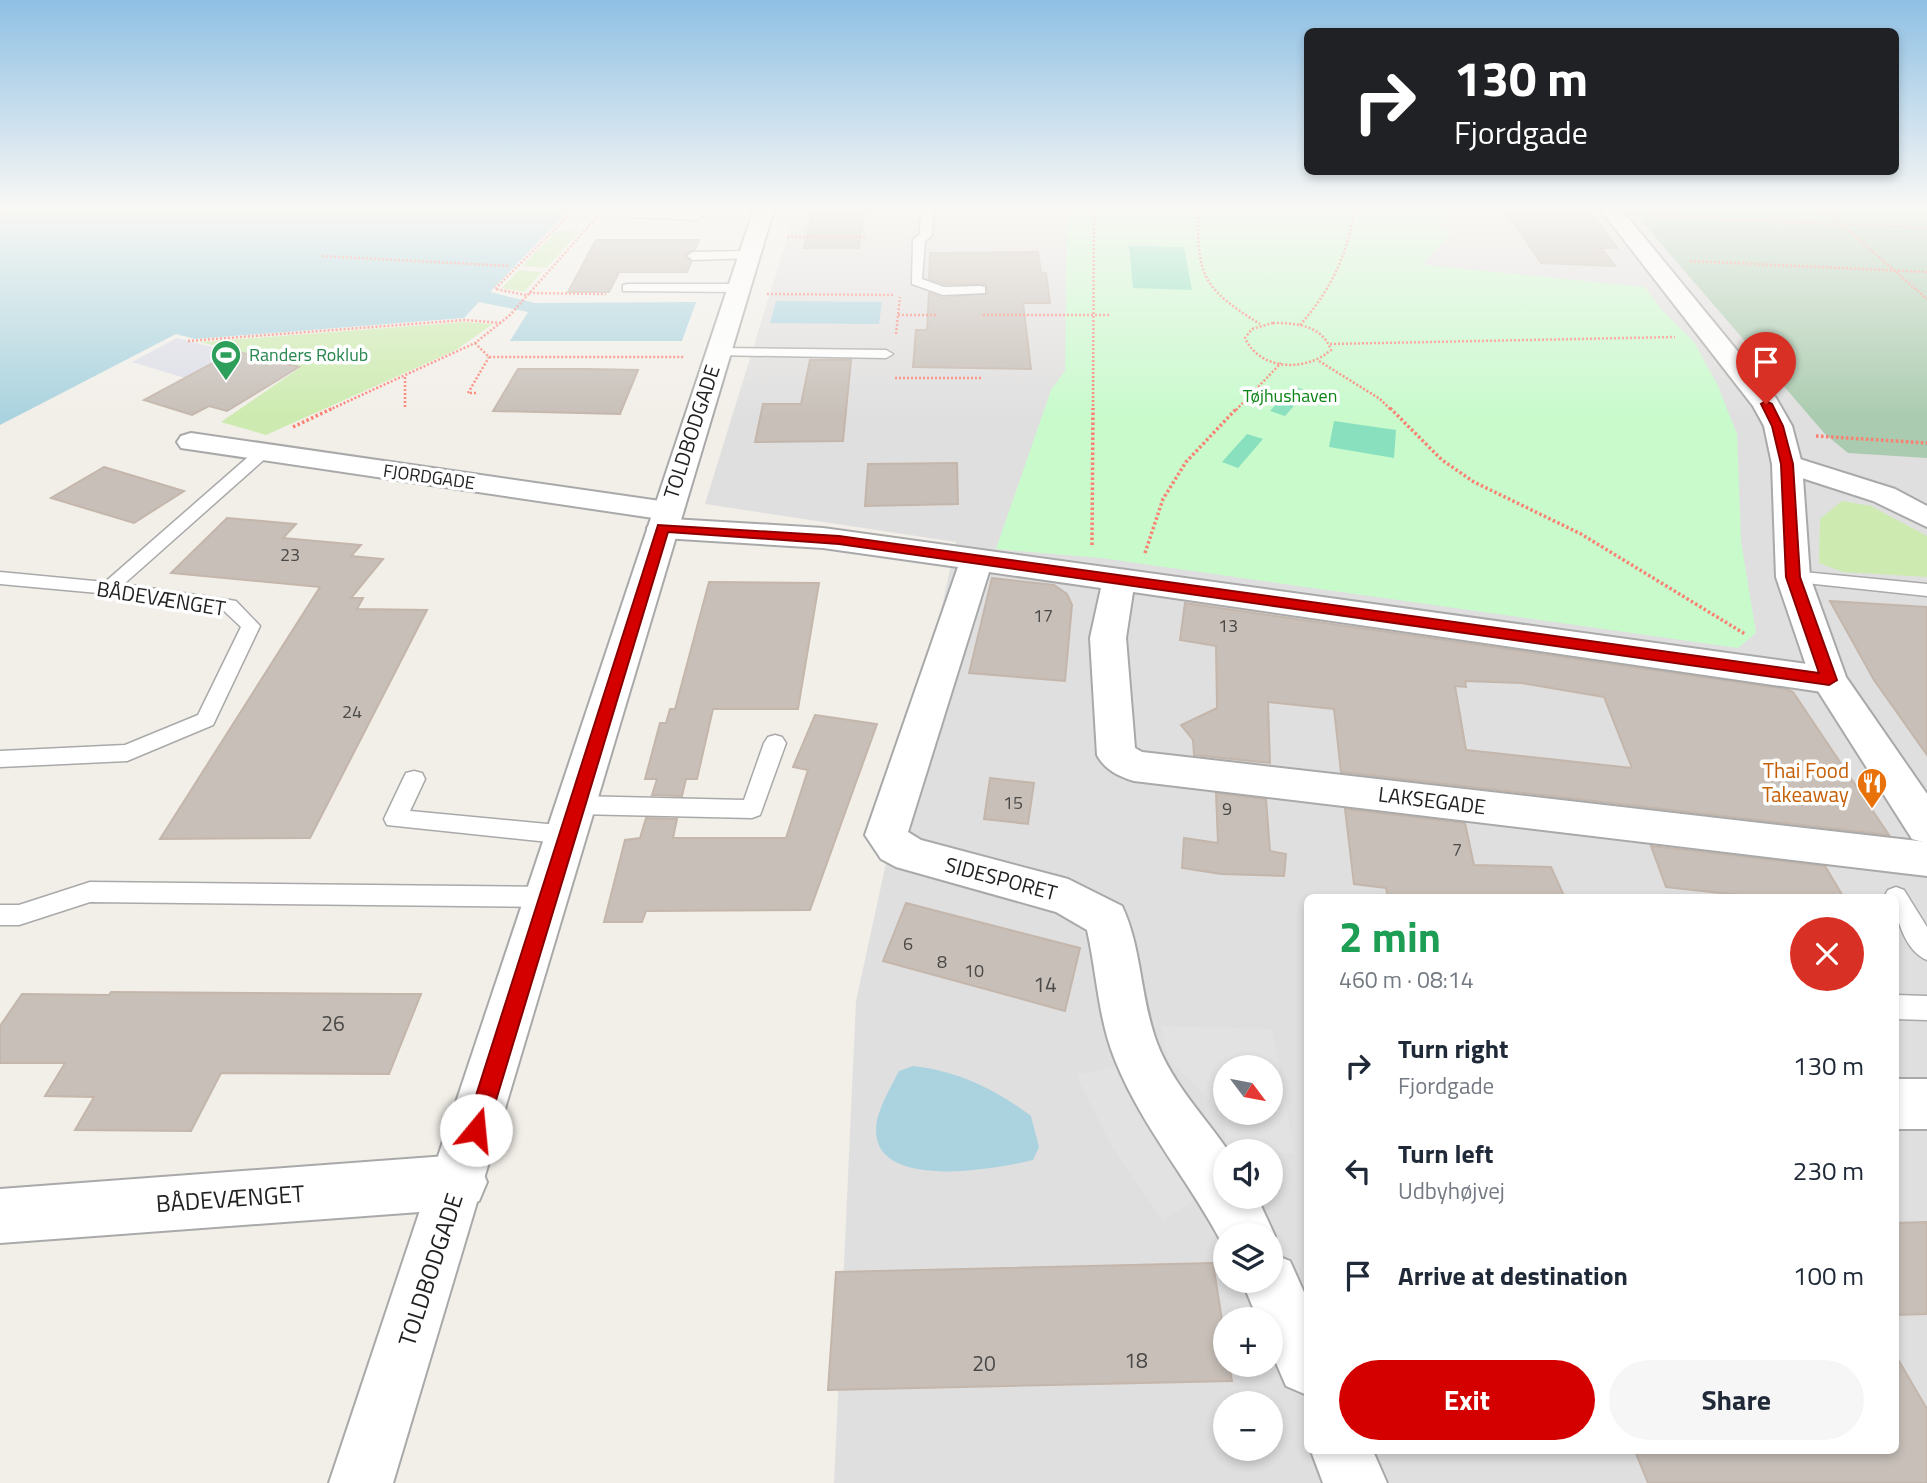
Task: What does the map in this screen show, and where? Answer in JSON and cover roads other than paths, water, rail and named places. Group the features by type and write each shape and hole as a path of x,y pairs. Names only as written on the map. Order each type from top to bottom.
{"street":[{"name":"TOLDBODGADE","path":"361,1483 460,1182 742,278"},
{"path":"1666,278 1766,404 1778,426 1787,464 1793,577 1813,678 1927,827"},
{"name":"FJORDGADE","path":"191,442 665,519 977,559 1116,572 1813,678"},
{"path":"1787,464 1884,495 1927,518"},
{"name":"SIDESPORET","path":"977,559 886,835 897,847 911,855 1068,897 1106,919 1115,950 1132,1041 1158,1095 1213,1172"},
{"name":"LAKSEGADE","path":"1116,572 1108,639 1116,755 1134,766 1927,859"},
{"path":"1899,1104 1927,1104"},
{"name":"BÅDEVÆNGET","path":"0,1216 460,1182"},
{"path":"1275,1293 1304,1359"},
{"path":"1343,1454 1355,1483"}],"lane":[{"path":"916,278 916,281 943,291 980,290"},
{"path":"628,288 738,291"},
{"path":"717,354 886,354"},
{"path":"109,589 255,452"},
{"path":"1793,577 1927,590"},
{"name":"BÅDEVÆNGET","path":"0,578 229,605 251,626 206,720 127,753 0,759"},
{"path":"414,779 395,819 572,820 752,809 775,743"},
{"path":"0,915 19,915 90,892 549,897"},
{"path":"1899,903 1927,948"},
{"path":"1899,1007 1927,1008"}],"water":[{"path":"0,278 503,278 490,292 535,303 696,302 682,341 510,341 528,312 479,302 464,318 195,339 176,334 0,425"},
{"path":"776,301 882,302 879,324 770,323"},
{"path":"913,1066 961,1077 1004,1098 1031,1116 1039,1147 1033,1160 991,1168 936,1171 910,1168 890,1159 878,1143 877,1120 899,1071"}],"place":[{"name":"Randers Roklub","path":"226,382"},
{"name":"Thai Food Takeaway","path":"1872,810"}],"park label":[{"name":"Tøjhushaven","path":"1290,396"}]}
